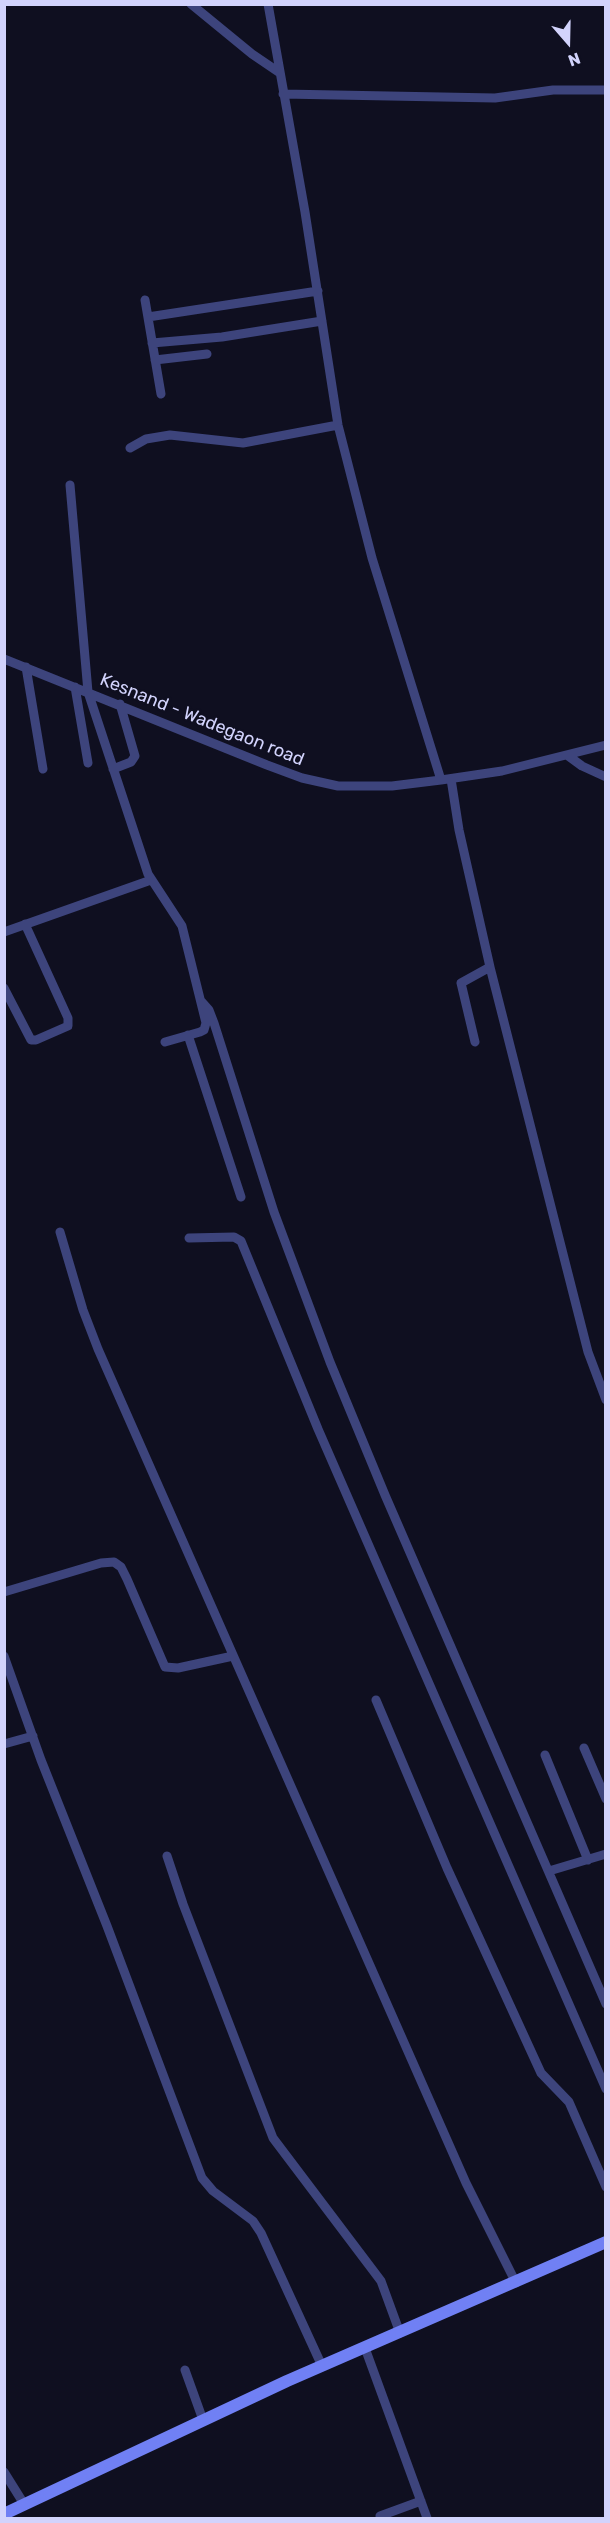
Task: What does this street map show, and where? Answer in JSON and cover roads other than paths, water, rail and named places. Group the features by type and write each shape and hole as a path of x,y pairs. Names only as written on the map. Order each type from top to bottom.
{"main road":[{"path":"4,2514 322,2366 606,2242"}],"street":[{"path":"191,4 246,49 280,73"},
{"path":"268,4 306,212 338,425 372,558 446,780 490,967 588,1352 606,1400"},
{"path":"283,94 495,98 552,90 606,90"},
{"path":"148,317 318,291"},
{"path":"145,300 161,394"},
{"path":"152,343 222,337 322,321"},
{"path":"155,360 207,354"},
{"path":"130,448 146,439 170,435 243,443 338,425"},
{"path":"70,485 88,692 151,880 182,926 206,1027 201,1032 165,1042"},
{"name":"Kesnand - Wadegaon road","path":"4,659 302,778 338,786 363,787 446,780 502,771 606,745"},
{"path":"26,667 43,769"},
{"path":"75,687 88,763"},
{"path":"113,769 130,762 135,756 120,704"},
{"path":"567,755 582,766 606,777"},
{"path":"4,932 151,880"},
{"path":"4,988 31,1040 68,1026 68,1018 25,924"},
{"path":"475,1042 461,982 490,967"},
{"path":"201,1001 212,1016 274,1212 330,1362 385,1495 606,2004"},
{"path":"188,1035 241,1197"},
{"path":"60,1232 83,1310 98,1350 466,2183 516,2283"},
{"path":"189,1238 234,1236 241,1241 318,1429 606,2089"},
{"path":"4,1592 101,1563 114,1563 121,1568 127,1579 165,1667 178,1668 233,1656"},
{"path":"4,1656 202,2178 213,2191 253,2221 261,2233 322,2366"},
{"path":"376,1700 447,1868 541,2073 569,2102 606,2187"},
{"path":"4,1743 33,1736"},
{"path":"584,1748 606,1799"},
{"path":"545,1755 588,1860"},
{"path":"549,1871 606,1854"},
{"path":"168,1856 183,1904 273,2138 381,2281 400,2333"},
{"path":"365,2348 427,2518"},
{"path":"185,2370 203,2420"},
{"path":"4,2472 24,2504"},
{"path":"380,2516 420,2501"}]}
